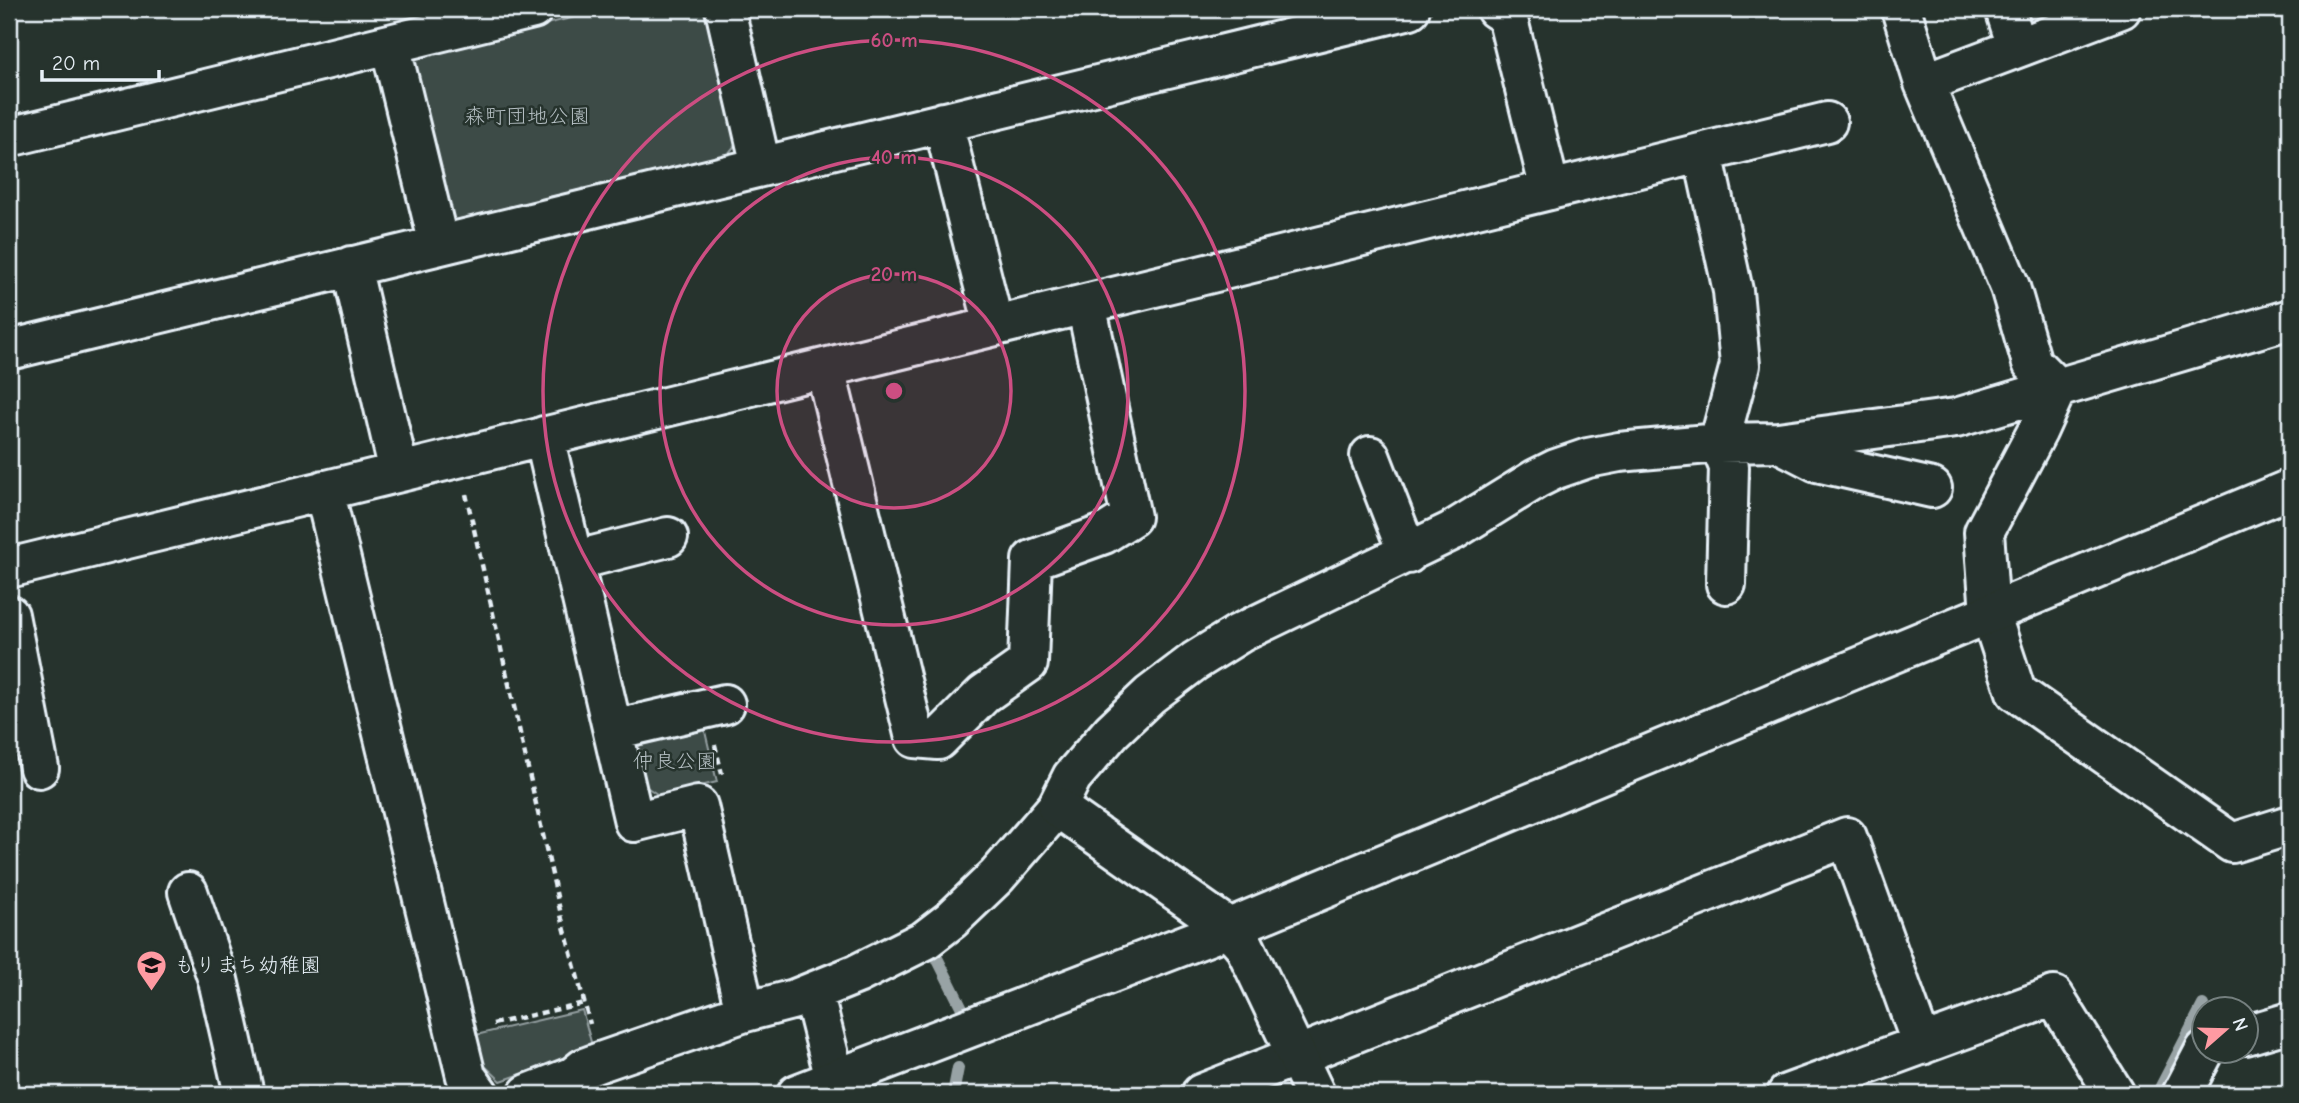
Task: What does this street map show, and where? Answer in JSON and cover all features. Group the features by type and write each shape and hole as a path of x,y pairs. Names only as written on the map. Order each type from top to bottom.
{"street":[{"path":"9,137 533,9"},
{"path":"725,9 761,166"},
{"path":"9,350 1410,9"},
{"path":"1496,9 1507,16 1549,190"},
{"path":"1901,9 1924,83 2010,287 2032,363 2057,388"},
{"path":"2005,9 2017,47"},
{"path":"1924,83 2121,9"},
{"path":"390,44 439,245"},
{"path":"943,122 994,326"},
{"path":"9,568 1827,122"},
{"path":"1703,153 1733,291 1740,365 1719,443 1729,467 1726,584"},
{"path":"351,266 399,472"},
{"path":"825,368 915,738 938,740 984,694 1028,663 1032,561 1104,534 1131,517 1086,304"},
{"path":"528,1094 575,1076 584,1068 600,1062 813,992 857,974 925,940 951,920 996,876 1057,807 1072,776 1112,731 1150,695 1195,661 1240,633 1452,531 1556,469 1588,458 1619,452 1719,443 1778,442 1956,418 2290,319"},
{"path":"2057,388 1984,532 1990,613 2016,692 2232,844 2290,825"},
{"path":"544,436 634,822 698,806 746,1012"},
{"path":"1778,442 1816,461 1932,488"},
{"path":"1370,456 1408,554"},
{"path":"797,1094 834,1087 1229,928 2290,489"},
{"path":"324,490 466,1076 479,1094"},
{"path":"573,561 668,537"},
{"path":"9,615 39,768"},
{"path":"613,730 716,706"},
{"path":"1057,807 1229,928 1244,945 1315,1094"},
{"path":"1201,1094 1847,837 1922,1045"},
{"path":"188,892 218,980 244,1094"},
{"path":"813,992 834,1087"},
{"path":"1787,1094 2054,996 2115,1094"},
{"path":"2260,1031 2290,1022"},
{"path":"2182,1094 2198,1064"}],"path":[{"path":"463,481 562,919 600,1062"},
{"path":"698,806 703,792 724,786 716,706"},
{"path":"456,1033 584,1003"}],"green space":[{"name":"森町団地公園","path":"609,9 712,9 741,138 728,154 456,220 442,207 409,70 420,54"},
{"name":"仲良公園","path":"703,723 717,782 660,796 645,786 637,749 647,736"},
{"path":"582,1010 593,1049 501,1081 483,1064 476,1035"}],"waterway":[{"path":"933,950 963,1010"},
{"path":"2157,1094 2190,1030"},
{"path":"953,1094 958,1068"}],"place":[{"name":"もりまち幼稚園","path":"151,992"}]}
